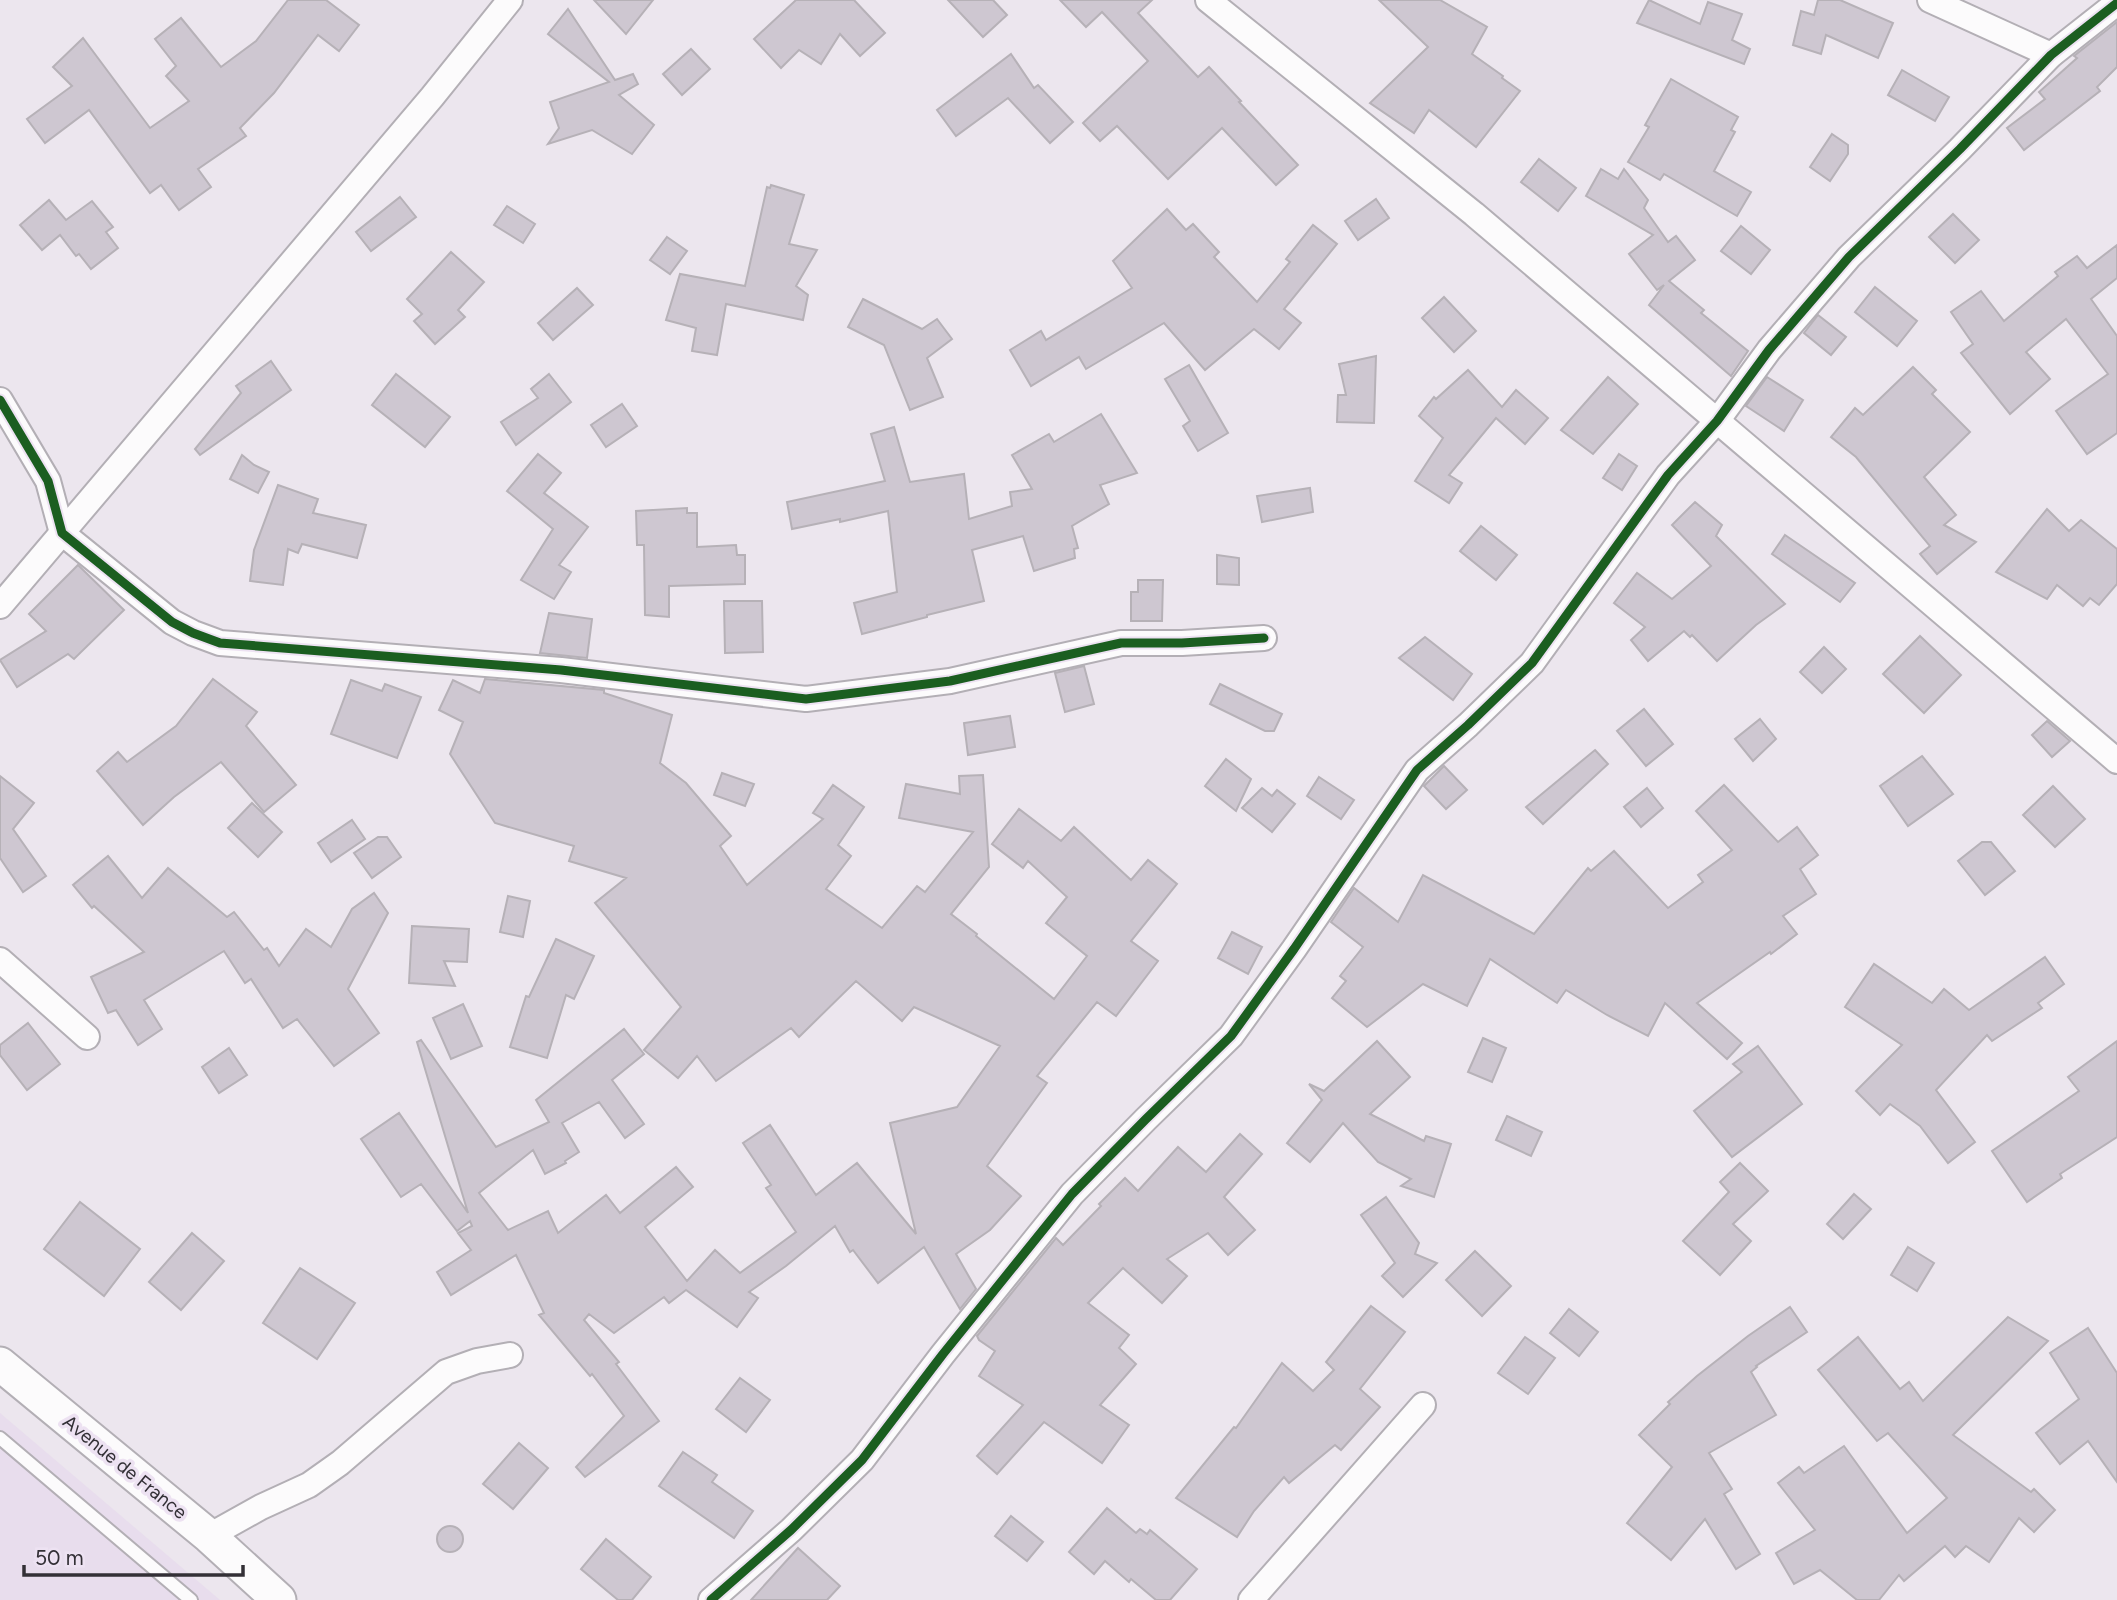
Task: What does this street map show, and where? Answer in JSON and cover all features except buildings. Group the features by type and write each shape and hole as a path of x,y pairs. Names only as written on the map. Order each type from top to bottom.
{"street":[{"path":"0,606 432,97 510,0"},
{"path":"1208,0 1474,214 2117,761"},
{"path":"1930,0 2051,55"},
{"path":"711,1600 791,1530 862,1460 943,1354 1072,1194 1231,1036 1417,770 1532,663 1668,475 1717,421 1769,350 1849,257 1960,149 2051,55 2117,3"},
{"path":"0,400 48,481 62,533 172,622 220,643 561,670 806,699 950,681 1121,643 1182,643 1264,638"},
{"path":"0,960 87,1038"},
{"path":"209,1536 261,1507 309,1485 340,1463 446,1372 477,1360 510,1355"},
{"name":"Avenue de France","path":"0,1364 209,1536 279,1600"},
{"path":"1251,1600 1423,1405"}],"lane":[{"path":"0,1438 191,1600"}],"shaded area":[{"path":"0,1413 220,1600 0,1600"}],"cycle path":[{"path":"711,1600 791,1530 862,1460 943,1354 1072,1194 1231,1036 1417,770 1532,663 1668,475 1717,421 1769,350 1849,257 1960,149 2051,55 2117,3"},
{"path":"0,400 48,481 62,533 172,622 220,643 561,670 806,699 950,681 1121,643 1182,643 1264,638"}]}
